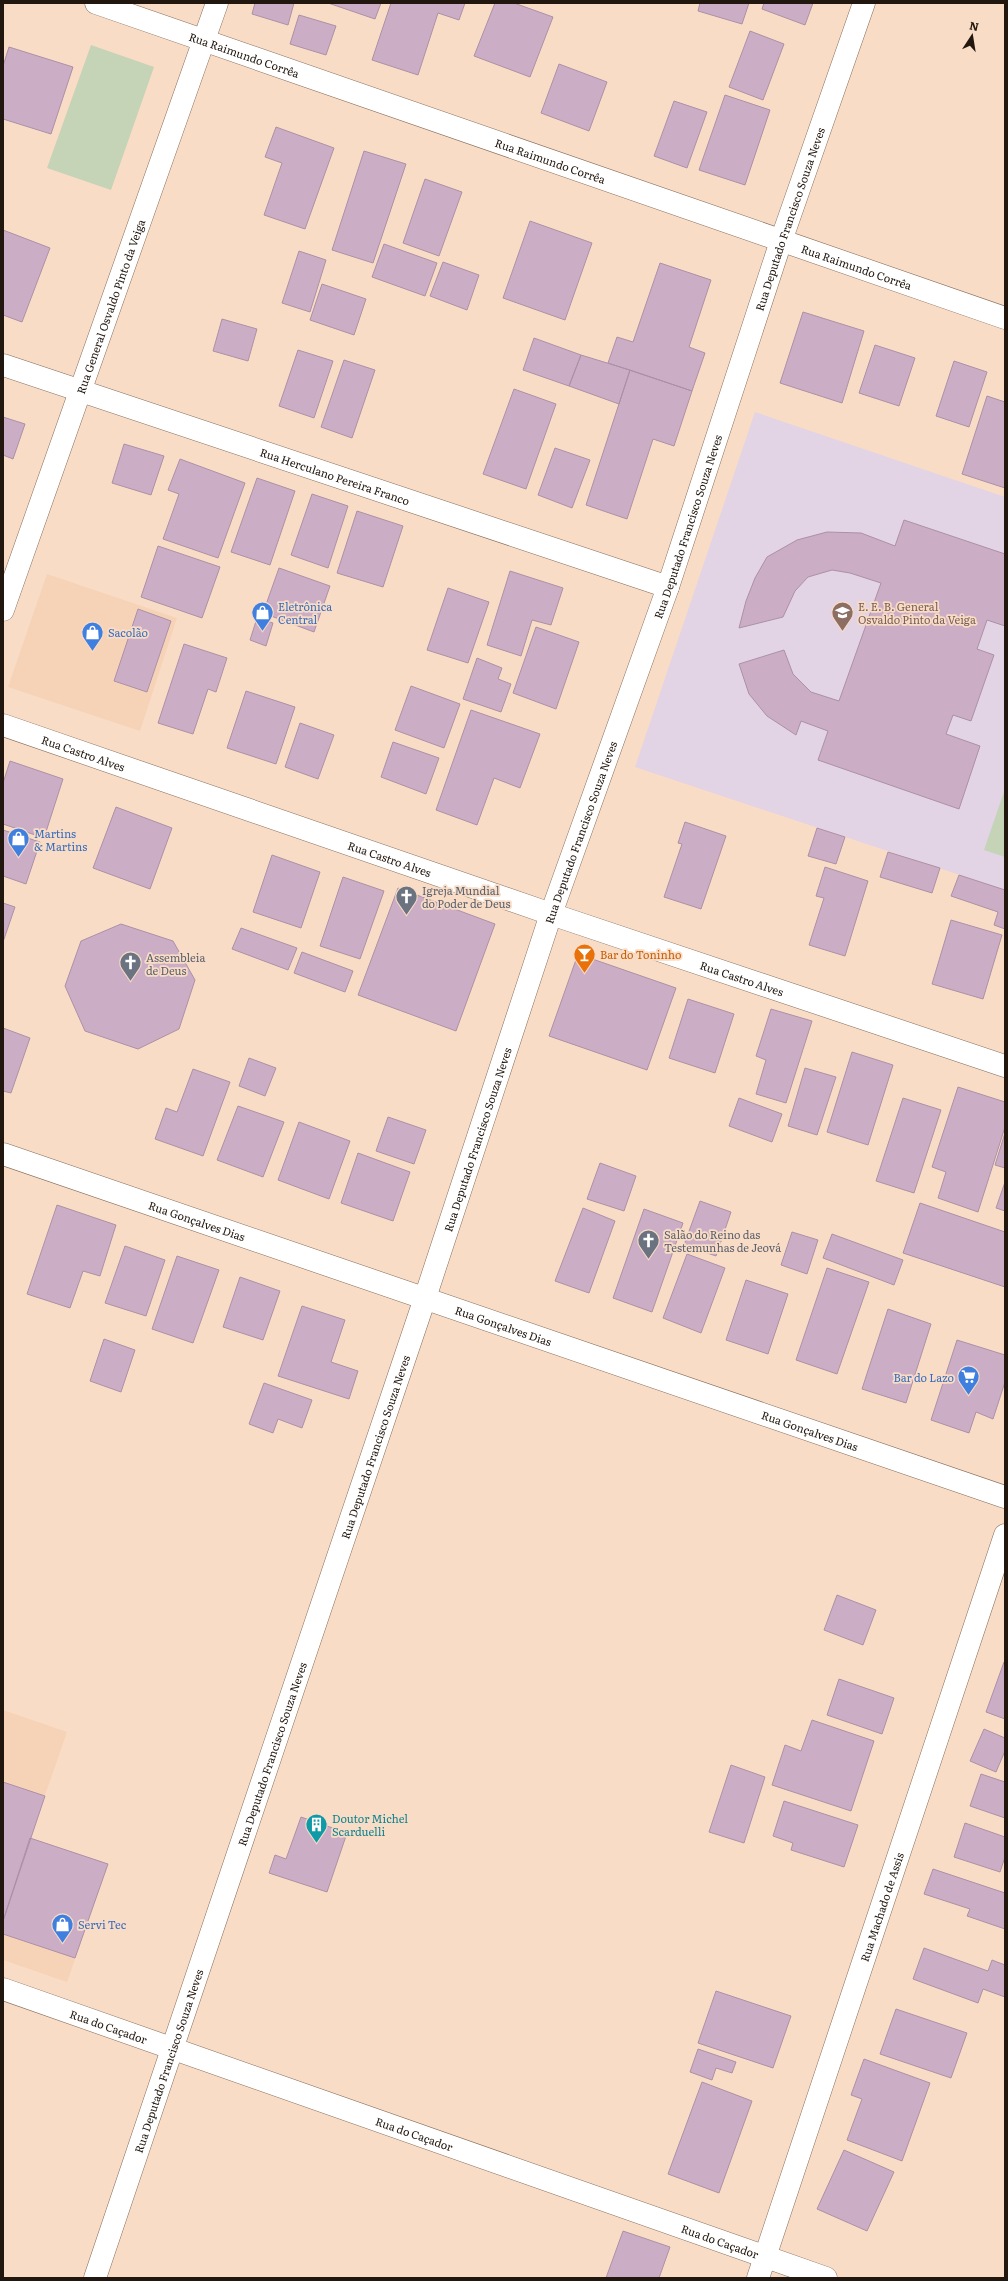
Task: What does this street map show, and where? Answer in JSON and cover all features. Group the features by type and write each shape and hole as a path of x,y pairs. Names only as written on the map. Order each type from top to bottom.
{"street":[{"name":"Rua Raimundo Corrêa","path":"96,3 1005,318"},
{"name":"Rua General Osvaldo Pinto da Veiga","path":"3,610 217,3"},
{"name":"Rua Deputado Francisco Souza Neves","path":"95,2278 425,1298 551,914 668,587 781,241 864,3"},
{"name":"Rua Herculano Pereira Franco","path":"3,365 668,587"},
{"name":"Rua Castro Alves","path":"3,725 551,914 1005,1066"},
{"name":"Rua Gonçalves Dias","path":"3,1154 1005,1497"},
{"name":"Rua Machado de Assis","path":"758,2278 1005,1535"},
{"name":"Rua do Caçador","path":"3,1989 826,2278"}],"shaded area":[{"name":"E. E. B. General Osvaldo Pinto da Veiga","path":"755,412 1005,497 1005,890 635,767"},
{"name":"Sacolão","path":"47,574 177,618 140,731 8,687"},
{"path":"3,1710 67,1732 30,1838 108,1864 67,1982 3,1960"}],"green space":[{"path":"91,45 154,67 111,190 47,168"},
{"path":"1005,789 1005,857 984,850"}],"building":[{"path":"255,3 294,3 288,25 252,14"},
{"path":"328,3 381,3 375,19"},
{"path":"391,3 465,3 459,20 438,13 418,75 372,60"},
{"path":"495,3 514,3 553,17 530,77 474,56"},
{"path":"700,3 749,3 742,24 698,11"},
{"path":"764,3 813,3 805,25 762,9"},
{"path":"299,15 336,26 326,55 290,44"},
{"path":"750,31 784,44 763,100 729,87"},
{"path":"9,47 73,67 51,134 3,119 3,66"},
{"path":"559,64 607,82 589,131 541,113"},
{"path":"725,95 770,110 745,185 699,170"},
{"path":"674,101 707,112 687,168 654,156"},
{"path":"276,127 334,148 305,229 264,215 282,163 265,157"},
{"path":"364,151 406,164 373,263 332,250"},
{"path":"425,179 462,192 439,256 403,243"},
{"path":"530,221 592,243 565,320 503,298"},
{"path":"3,230 50,248 22,322 3,315"},
{"path":"384,244 437,263 425,296 372,277"},
{"path":"299,251 326,260 310,312 282,303"},
{"path":"443,262 479,275 467,310 430,296"},
{"path":"660,263 711,280 689,347 705,353 692,391 608,363 617,337 633,342"},
{"path":"322,284 366,299 354,335 310,320"},
{"path":"803,312 864,331 842,403 780,383"},
{"path":"222,319 257,329 248,361 213,351"},
{"path":"534,338 581,355 569,386 523,370"},
{"path":"875,345 915,358 899,406 859,393"},
{"path":"298,350 333,361 314,418 279,406"},
{"path":"581,355 630,370 619,404 569,386"},
{"path":"344,360 375,370 352,438 321,427"},
{"path":"954,361 987,372 969,427 936,416"},
{"path":"630,370 692,391 674,446 653,439 627,519 586,505"},
{"path":"514,389 556,404 526,489 483,474"},
{"path":"987,396 1005,402 1005,488 962,474"},
{"path":"3,417 25,424 13,459 3,455"},
{"path":"124,444 164,456 151,495 112,483"},
{"path":"555,448 590,460 572,508 538,495"},
{"path":"180,459 245,483 218,558 163,539 179,494 168,490"},
{"path":"257,478 295,491 270,565 231,552"},
{"path":"312,494 348,506 328,568 291,555"},
{"path":"357,511 403,526 383,587 337,573"},
{"path":"904,520 1005,554 1005,626 987,620 977,649 994,655 971,721 953,715 946,734 980,746 959,809 818,760 828,731 801,721 796,735 767,716 749,694 739,664 784,650 793,674 811,692 839,701 881,583 850,573 832,570 808,577 795,591 783,617 739,628 746,601 755,578 767,557 797,540 827,532 861,533 895,546"},
{"path":"158,546 220,567 202,618 141,597"},
{"path":"279,568 330,586 314,632 263,613"},
{"path":"510,571 563,588 551,625 532,620 521,656 487,645"},
{"path":"448,588 489,602 468,663 427,650"},
{"path":"138,609 171,621 147,692 114,681"},
{"name":"Eletrônica Central","path":"257,618 273,623 266,646 250,640"},
{"path":"536,627 579,642 556,709 513,693"},
{"path":"184,644 227,658 216,692 208,689 193,734 158,723"},
{"path":"477,658 502,668 498,679 511,684 501,712 463,699"},
{"path":"411,686 460,704 444,748 395,730"},
{"path":"246,691 295,707 276,764 227,748"},
{"path":"471,710 540,734 520,788 494,778 477,825 436,810"},
{"path":"300,723 334,735 318,779 285,767"},
{"path":"393,742 439,758 426,794 381,777"},
{"path":"10,761 63,779 44,838 3,824 3,783"},
{"path":"116,807 172,828 150,889 93,868"},
{"path":"685,822 726,836 701,909 664,897 682,844 678,843"},
{"path":"817,828 845,837 836,864 808,856"},
{"name":"Martins & Martins","path":"3,830 40,842 26,884 3,876"},
{"path":"888,852 940,868 932,893 880,877"},
{"path":"272,855 320,872 301,928 253,912"},
{"path":"825,867 868,881 845,956 809,945 824,898 816,896"},
{"path":"959,875 1005,890 1005,929 994,925 998,912 951,896"},
{"path":"343,877 384,891 360,959 320,946"},
{"path":"398,888 495,924 456,1031 358,995"},
{"path":"3,903 15,907 3,942"},
{"path":"951,920 1002,935 983,999 932,984"},
{"name":"Assembleia de Deus","path":"121,924 173,941 195,980 179,1029 138,1049 85,1031 65,986 81,941"},
{"path":"241,928 297,948 288,970 232,949"},
{"path":"302,952 353,971 345,992 294,973"},
{"path":"578,954 676,988 647,1070 549,1036"},
{"path":"688,999 734,1014 715,1073 669,1058"},
{"path":"771,1009 812,1021 786,1103 756,1094 766,1060 756,1056"},
{"path":"3,1028 30,1038 11,1093 3,1091"},
{"path":"852,1052 893,1065 868,1145 827,1132"},
{"path":"249,1058 276,1068 265,1096 239,1086"},
{"path":"805,1068 836,1077 817,1135 788,1126"},
{"path":"193,1069 230,1082 203,1156 155,1139 166,1108 177,1112"},
{"path":"958,1087 1005,1102 1005,1127 978,1212 938,1198 946,1172 932,1167"},
{"path":"739,1098 782,1114 772,1142 729,1126"},
{"path":"903,1098 941,1110 914,1193 876,1181"},
{"path":"238,1106 284,1122 263,1177 217,1160"},
{"path":"388,1117 426,1130 414,1164 376,1151"},
{"path":"299,1122 350,1141 329,1199 278,1180"},
{"path":"1005,1133 1005,1168 995,1165"},
{"path":"358,1153 410,1172 393,1221 341,1203"},
{"path":"600,1163 636,1176 624,1211 587,1199"},
{"path":"1005,1182 1005,1211 996,1208"},
{"path":"700,1201 731,1212 716,1256 684,1245"},
{"path":"920,1203 1005,1232 1005,1287 903,1253"},
{"path":"57,1205 116,1225 100,1276 83,1271 70,1308 27,1294"},
{"path":"583,1208 615,1221 589,1293 555,1281"},
{"name":"Salão do Reino das Testemunhas de Jeová","path":"644,1209 683,1223 652,1312 613,1298"},
{"path":"792,1232 818,1240 807,1274 781,1265"},
{"path":"832,1234 903,1260 894,1285 823,1258"},
{"path":"125,1246 165,1260 146,1316 105,1303"},
{"path":"687,1254 725,1268 701,1333 663,1318"},
{"path":"177,1256 219,1270 193,1343 152,1329"},
{"path":"827,1268 869,1282 837,1374 796,1360"},
{"path":"240,1277 280,1291 263,1340 223,1327"},
{"path":"746,1280 788,1294 768,1354 726,1340"},
{"path":"302,1306 345,1320 331,1362 358,1371 349,1399 278,1376"},
{"path":"888,1309 931,1324 906,1403 862,1389"},
{"path":"104,1339 135,1350 121,1392 90,1381"},
{"name":"Bar do Lazo","path":"957,1340 1005,1355 1005,1382 993,1419 976,1412 969,1433 931,1420"},
{"path":"264,1383 312,1400 302,1428 278,1419 273,1433 249,1424"},
{"path":"837,1595 876,1610 863,1645 824,1630"},
{"path":"1005,1662 1005,1719 986,1712"},
{"path":"839,1679 894,1698 882,1734 827,1715"},
{"path":"812,1720 874,1741 851,1811 772,1785 785,1745 801,1751"},
{"path":"984,1729 1005,1738 1005,1751 996,1772 970,1761"},
{"path":"731,1765 765,1777 744,1843 709,1832"},
{"path":"981,1774 1005,1782 1005,1818 970,1806"},
{"path":"3,1782 45,1796 3,1921"},
{"path":"784,1801 858,1825 844,1867 791,1850 793,1843 773,1836"},
{"name":"Doutor Michel Scarduelli","path":"301,1817 347,1833 327,1892 269,1873 275,1855 286,1859"},
{"path":"965,1823 1005,1837 1005,1857 1000,1872 954,1857"},
{"path":"30,1838 108,1864 75,1958 3,1934 3,1921"},
{"path":"933,1869 1005,1893 1005,1929 967,1916 970,1909 924,1894"},
{"path":"924,1948 988,1971 992,1960 1005,1965 1005,1997 983,1989 978,2003 913,1979"},
{"path":"716,1991 791,2016 773,2068 698,2043"},
{"path":"896,2009 967,2033 951,2078 880,2054"},
{"path":"698,2049 736,2062 732,2073 716,2068 712,2080 690,2072"},
{"path":"864,2059 930,2083 902,2161 847,2140 862,2099 851,2095"},
{"path":"702,2082 752,2101 719,2193 668,2174"},
{"path":"844,2150 894,2172 867,2231 817,2209"},
{"path":"623,2231 670,2247 659,2278 606,2278"}],"place":[{"name":"Eletrônica Central","path":"262,632"},
{"name":"E. E. B. General Osvaldo Pinto da Veiga","path":"843,632"},
{"name":"Sacolão","path":"93,652"},
{"name":"Martins & Martins","path":"19,858"},
{"name":"Igreja Mundial do Poder de Deus","path":"406,916"},
{"name":"Bar do Toninho","path":"585,974"},
{"name":"Assembleia de Deus","path":"130,982"},
{"name":"Salão do Reino das Testemunhas de Jeová","path":"648,1260"},
{"name":"Bar do Lazo","path":"969,1396"},
{"name":"Doutor Michel Scarduelli","path":"317,1844"},
{"name":"Servi Tec","path":"62,1944"}]}
